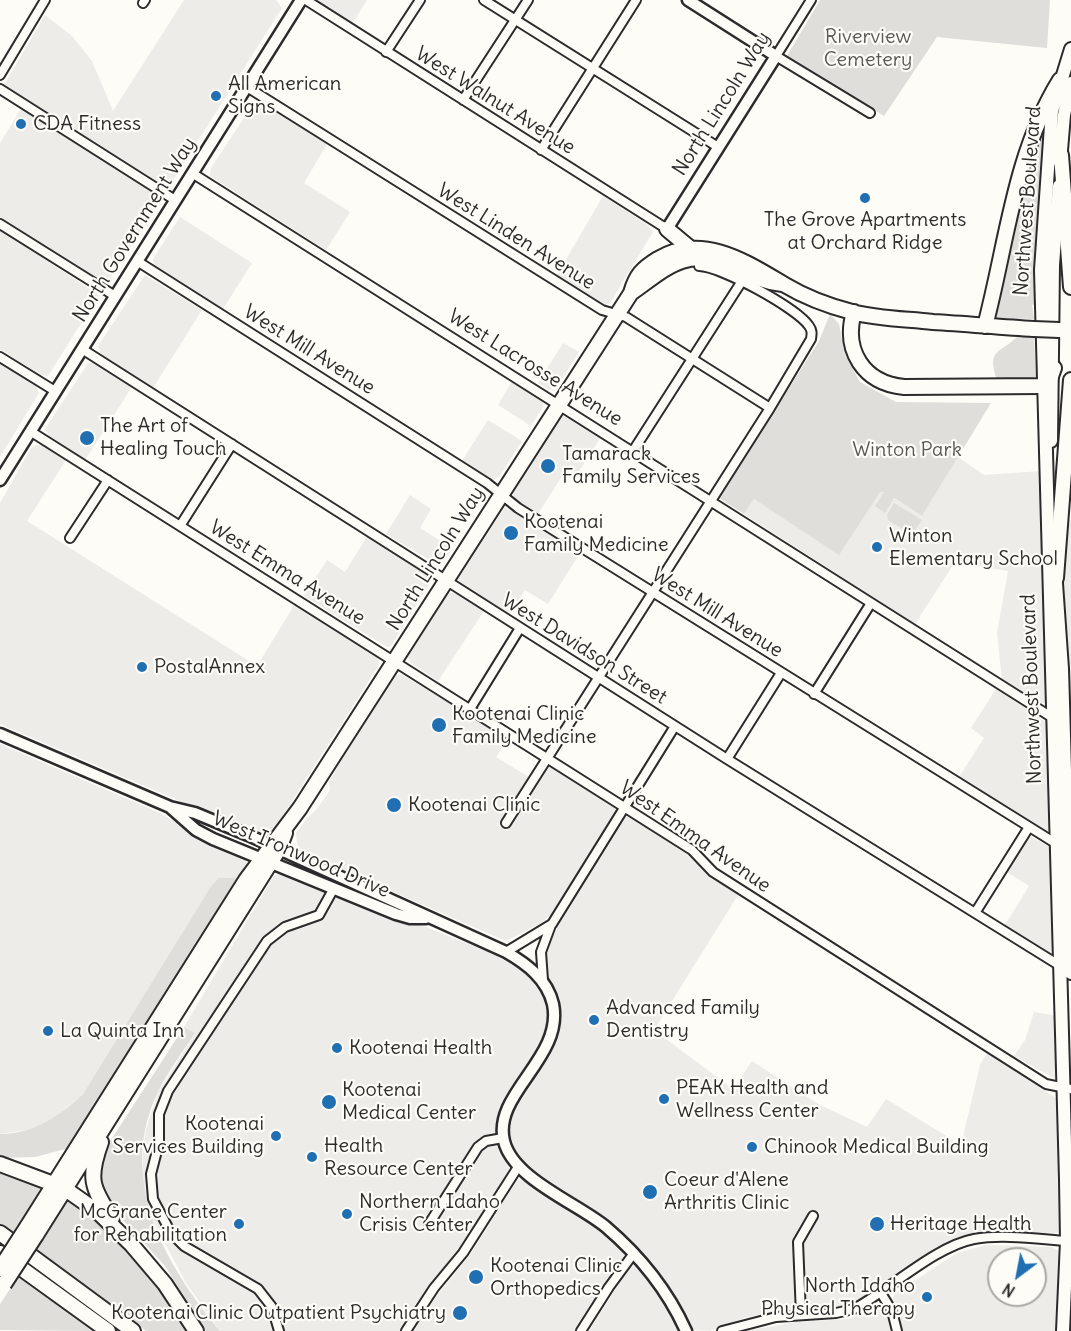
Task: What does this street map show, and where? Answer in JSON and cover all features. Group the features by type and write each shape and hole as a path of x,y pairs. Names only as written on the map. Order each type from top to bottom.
{"highway":[{"path":"985,326 1028,146 1047,101 1065,82"},
{"path":"1061,155 1071,287"},
{"path":"667,230 691,249"},
{"path":"665,255 669,244 667,230"},
{"path":"631,293 636,276 665,255 691,249 727,254 768,273 814,299 854,312 894,319 1065,330"},
{"path":"631,293 667,265 695,258 711,259 766,283 784,284"},
{"name":"North Lincoln Way","path":"266,860 558,403 631,293"},
{"path":"854,312 850,326 855,357 869,374 886,384 903,387 1042,386 1049,382 1054,368"},
{"path":"1056,578 1071,380"},
{"path":"59,1186 109,1118 266,860"},
{"path":"2,1287 31,1231 266,860"},
{"path":"109,1118 93,1163 92,1180 97,1196 131,1244 165,1284 196,1331"},
{"path":"0,1164 59,1186 98,1212 131,1244"},
{"path":"0,1269 31,1231"},
{"path":"0,1233 133,1331"},
{"path":"0,1253 108,1331"}],"main road":[{"name":"Northwest Boulevard","path":"1062,724 1042,386 1041,270 1052,117 1065,82 1071,49"},
{"name":"Northwest Boulevard","path":"1063,1331 1069,1242 1068,971 1062,724 1051,446 1054,368 1053,265 1066,99 1065,82"}],"street":[{"path":"0,75 45,0"},
{"path":"386,52 420,0"},
{"path":"484,0 718,147"},
{"path":"463,100 528,0"},
{"path":"541,150 636,0"},
{"path":"688,0 870,113"},
{"name":"North Lincoln Way","path":"667,230 811,0"},
{"name":"West Walnut Avenue","path":"298,1 386,52 667,230"},
{"name":"North Government Way","path":"0,480 247,87 298,1"},
{"name":"West Linden Avenue","path":"247,87 600,309 626,317 770,408"},
{"path":"0,90 175,200"},
{"name":"West Lacrosse Avenue","path":"192,173 1062,724"},
{"path":"0,224 115,296"},
{"name":"West Mill Avenue","path":"137,261 488,483 500,494 651,591 1065,849"},
{"path":"506,823 651,591 770,408 811,339 812,332 802,318 742,281 717,270 699,266"},
{"path":"633,451 742,281"},
{"name":"West Davidson Street","path":"82,349 597,677 1068,971"},
{"path":"0,357 55,391"},
{"name":"West Emma Avenue","path":"30,431 692,850 713,872 794,925 1046,1084 1068,1088"},
{"path":"180,526 232,444"},
{"path":"70,538 108,480"},
{"path":"814,694 871,603"},
{"path":"470,709 520,628"},
{"path":"727,759 781,673"},
{"path":"545,984 540,957 552,924 675,726"},
{"name":"West Ironwood Drive","path":"0,734 170,807 195,813 275,847 410,907 426,918 506,952 531,968 545,984 554,1008 551,1036 509,1107 503,1138"},
{"name":"West Ironwood Drive","path":"170,807 196,830 396,914 410,918 426,918"},
{"path":"975,913 1029,827"},
{"path":"279,1331 272,1307 258,1289 184,1246 171,1233 153,1199 150,1174 159,1143 158,1120 162,1104 190,1056 267,941 285,927 319,915 334,888"},
{"path":"506,952 552,924"},
{"path":"429,1224 478,1147 486,1141 503,1138 509,1156 518,1167 605,1226 634,1253 671,1303 686,1331"},
{"path":"406,1331 434,1288 463,1253 518,1167"},
{"path":"801,1315 798,1242 813,1216"},
{"path":"722,1331 753,1321 846,1311 881,1293 946,1250 967,1241 986,1238 1069,1242"},
{"path":"581,1331 634,1253"},
{"path":"881,1293 892,1311 897,1331"}],"shaded area":[{"path":"184,0 276,0 282,8 170,185 163,185 4,85 45,15 72,36 92,61 113,111"},
{"path":"319,0 367,0 352,24 323,6"},
{"path":"255,101 261,102 327,144 304,183 350,212 326,250 210,176 211,168"},
{"path":"21,109 158,196 159,204 108,281 100,280 0,217 0,143"},
{"path":"603,196 648,225 653,232 610,303 605,305 557,275"},
{"path":"180,217 252,263 223,309 154,265 153,259"},
{"path":"0,230 99,295 48,376 41,375 0,349"},
{"path":"145,275 202,310 153,388 101,354 98,346"},
{"path":"563,343 579,352 557,387 549,390 538,383"},
{"path":"88,363 93,363 132,387 85,460 49,436 45,429"},
{"path":"0,364 36,386 39,393 0,457"},
{"path":"512,381 543,402 543,407 531,426 498,405"},
{"path":"562,416 601,437 574,479 564,473 538,514 515,499 513,492"},
{"path":"488,420 522,441 499,477 494,480 462,461"},
{"path":"806,444 922,516 958,457 984,475 1042,471 1047,702 1039,704 1002,680 997,633 1008,571 955,562 915,624 744,514 754,499 765,506"},
{"path":"42,445 66,460 27,521 257,666 295,604 378,657 379,665 273,831 259,835 0,724 0,503 31,448"},
{"path":"410,495 431,509 420,528 453,549 440,566 386,534"},
{"path":"505,507 580,553 548,604 525,590 508,617 503,610 460,584 458,579"},
{"path":"1068,520 1071,520 1071,723 1068,716 1064,583"},
{"path":"368,535 428,573 432,580 391,646 387,647 304,596 327,560 345,572"},
{"path":"448,593 455,593 484,611 438,681 412,664 408,657"},
{"path":"401,674 508,739 496,757 529,777 498,825 507,831 550,766 616,809 553,913 541,923 506,941 306,854 297,845 296,833 330,790 329,782 338,766 395,676"},
{"path":"996,689 1049,724 1051,828 1047,831 959,777 984,738 971,728"},
{"path":"0,744 160,813 197,835 240,855 248,864 248,872 242,878 222,878 211,886 83,1094 54,1118 32,1129 0,1134"},
{"path":"626,817 631,817 686,854 706,873 738,895 654,1030 733,1089 752,1061 820,1105 867,1127 886,1099 961,1145 980,1065 987,1053 1059,1100 1060,1233 971,1234 949,1242 857,1302 844,1307 777,1311 744,1318 710,1331 694,1330 675,1294 645,1255 611,1222 530,1170 518,1159 509,1131 511,1117 551,1052 560,1029 558,1001 546,975 544,949"},
{"path":"1030,836 1053,849 1054,950 1049,952 1005,925 1029,886 1007,872"},
{"name":"Kootenai Medical Center","path":"282,871 487,951 527,973 541,988 548,1005 549,1026 542,1045 506,1097 498,1117 498,1137 509,1168 508,1174 457,1253 427,1290 401,1331 220,1331 186,1283 147,1209 142,1176 143,1148 146,1129 158,1092 195,1034 184,1027 273,877"},
{"path":"1034,1012 1058,1016 1059,1077 1055,1079 1014,1056 1025,1040"},
{"path":"524,1179 599,1229 625,1254 576,1331 414,1331 436,1297 472,1252 517,1180"},
{"path":"986,1245 1052,1247 1061,1252 1059,1331 902,1331 900,1313 893,1299 894,1294 957,1253"},
{"path":"636,1265 665,1302 681,1331 589,1331 629,1268"},
{"path":"880,1304 889,1316 891,1331 745,1331 796,1322 848,1319"}],"green space":[{"name":"Riverview Cemetery","path":"820,0 1050,0 1047,48 937,37 884,116 787,56"},
{"path":"1046,122 1037,308 1032,304 1034,319 996,318 1000,288 1029,160"},
{"name":"Winton Park","path":"830,314 839,324 845,355 860,382 896,402 991,403 922,516 894,498 885,513 875,506 884,492 880,492 839,555 754,499 744,514 719,498 819,341"},
{"path":"1018,336 1034,337 1036,377 1025,379 1025,382 997,380 994,357"},
{"path":"894,503 922,520 914,532 909,533 888,520 887,515"},
{"path":"219,878 242,878 69,1148 35,1157 0,1158 0,1134 35,1127 65,1110 83,1094 211,886"},
{"path":"184,1027 195,1033 162,1084 146,1124 142,1156 144,1188 152,1219 165,1248 181,1277 220,1331 206,1331 165,1266 109,1205 99,1189 100,1157"},
{"path":"0,1169 41,1187 17,1237 0,1224"},
{"path":"70,1200 106,1226 138,1259 192,1331 146,1331 34,1251 65,1202"},
{"path":"18,1277 92,1331 0,1330 0,1304"}],"place":[{"name":"All American Signs","path":"216,96"},
{"name":"CDA Fitness","path":"21,124"},
{"name":"The Grove Apartments at Orchard Ridge","path":"865,198"},
{"name":"The Art of Healing Touch","path":"87,438"},
{"name":"Tamarack Family Services","path":"548,466"},
{"name":"Kootenai Family Medicine","path":"511,533"},
{"name":"Winton Elementary School","path":"877,547"},
{"name":"PostalAnnex","path":"142,667"},
{"name":"Kootenai Clinic Family Medicine","path":"439,725"},
{"name":"Kootenai Clinic","path":"394,805"},
{"name":"Advanced Family Dentistry","path":"594,1020"},
{"name":"La Quinta Inn","path":"48,1031"},
{"name":"Kootenai Health","path":"337,1048"},
{"name":"PEAK Health and Wellness Center","path":"664,1099"},
{"name":"Kootenai Medical Center","path":"329,1102"},
{"name":"Kootenai Services Building","path":"276,1136"},
{"name":"Chinook Medical Building","path":"752,1147"},
{"name":"Health Resource Center","path":"312,1157"},
{"name":"Coeur d'Alene Arthritis Clinic","path":"650,1192"},
{"name":"Northern Idaho Crisis Center","path":"347,1214"},
{"name":"McGrane Center for Rehabilitation","path":"239,1224"},
{"name":"Heritage Health","path":"877,1224"},
{"name":"Kootenai Clinic Orthopedics","path":"476,1277"},
{"name":"North Idaho Physical Therapy","path":"927,1297"},
{"name":"Kootenai Clinic Outpatient Psychiatry","path":"460,1313"}]}
